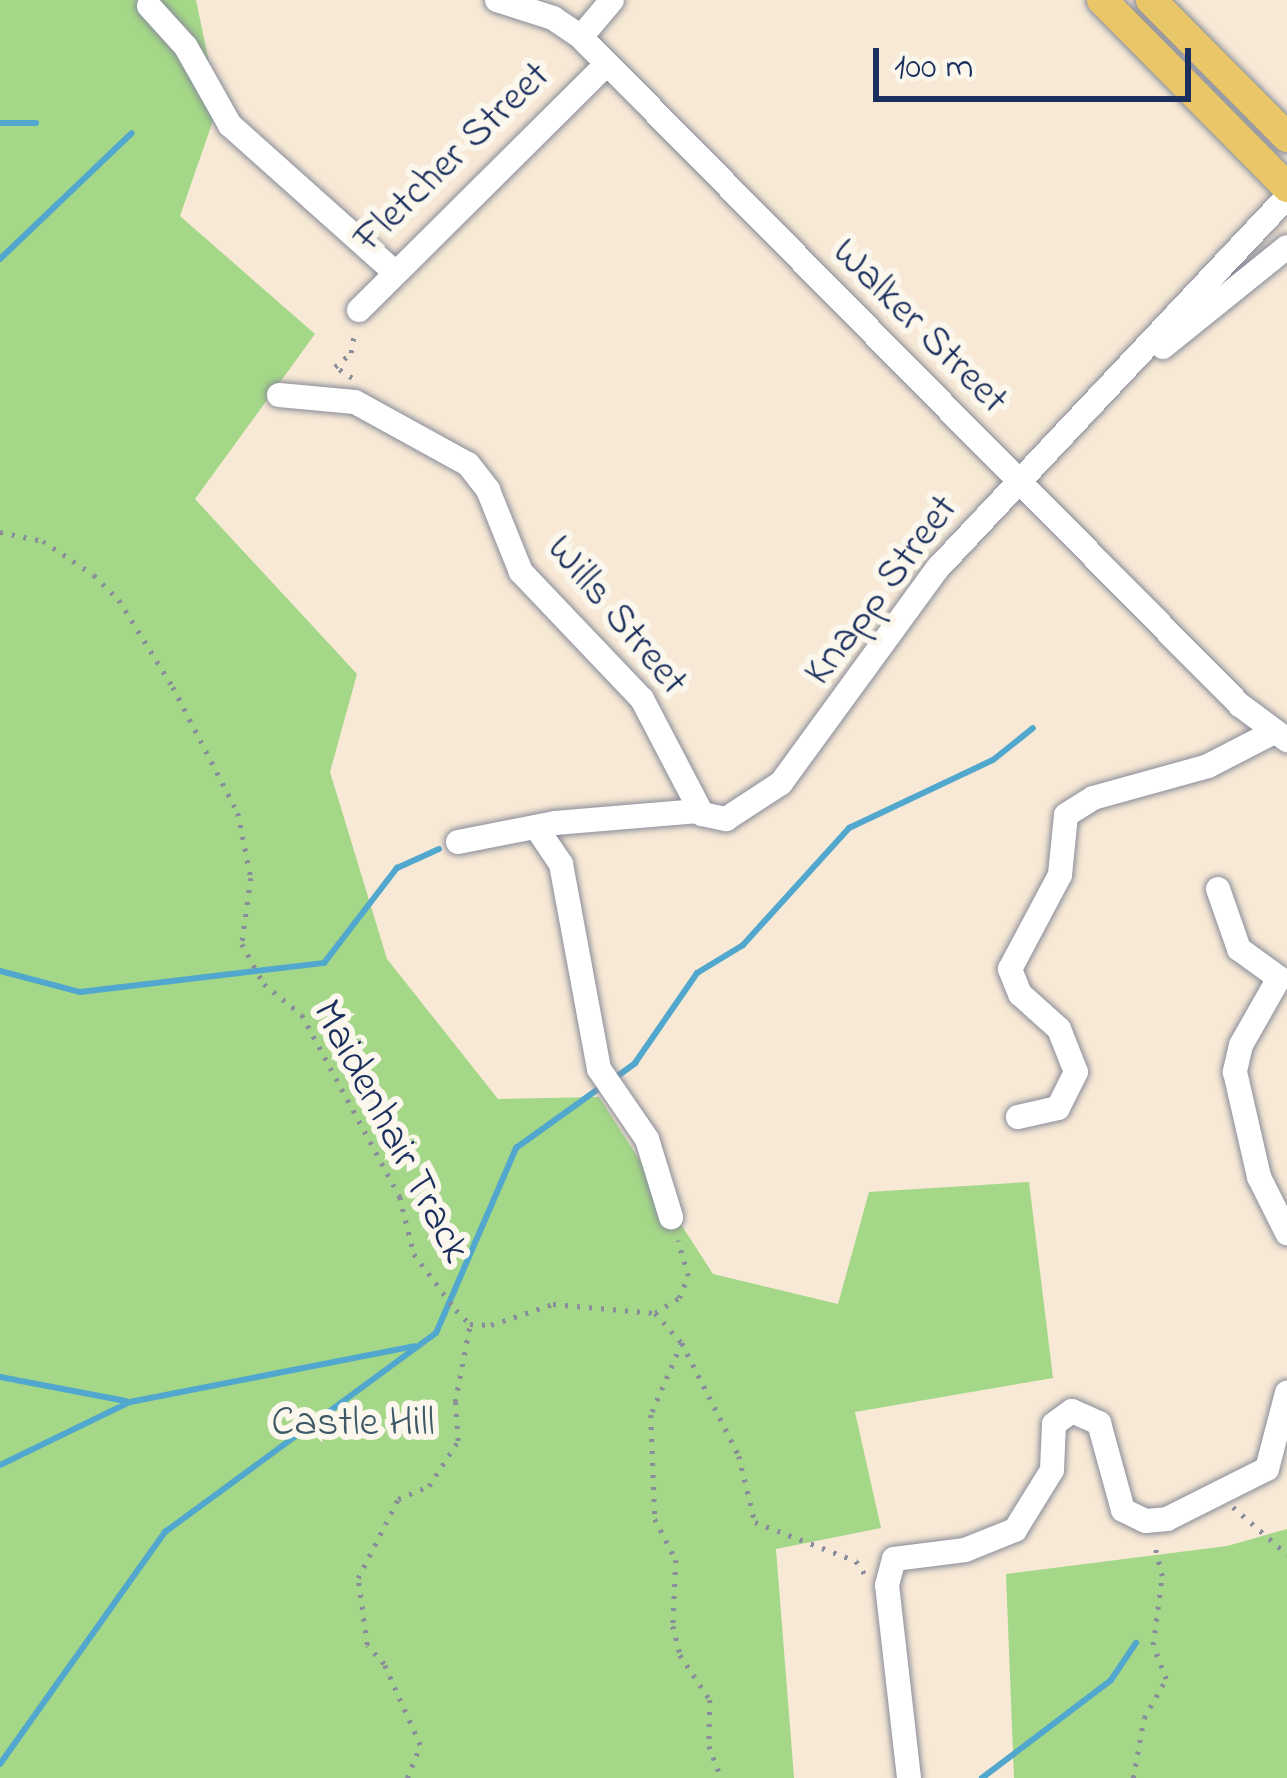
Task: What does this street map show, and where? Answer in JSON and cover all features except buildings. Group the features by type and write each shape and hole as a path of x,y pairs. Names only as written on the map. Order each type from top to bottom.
{"main road":[{"path":"1102,0 1287,187"},
{"path":"1150,0 1287,136"}],"street":[{"name":"Walker Street","path":"497,0 560,21 581,37 1020,482 1280,736"},
{"name":"Fletcher Street","path":"581,37 612,0"},
{"path":"149,6 186,47 230,125 392,270"},
{"name":"Fletcher Street","path":"358,310 392,270 606,65"},
{"name":"Knapp Street","path":"458,842 536,827 699,811 726,819 781,783 938,568 1287,197"},
{"path":"1243,245 1265,266"},
{"name":"Knapp Street","path":"1118,380 1287,247"},
{"name":"Wills Street","path":"279,395 355,402 459,456 488,490 510,549 531,583 642,699 699,811"},
{"path":"1018,1117 1058,1108 1076,1072 1059,1029 1017,990 1010,969 1060,875 1066,815 1093,798 1208,766 1280,736"},
{"path":"588,821 564,841 561,864 608,1087 647,1139 671,1217"},
{"path":"536,827 561,864"},
{"path":"1218,889 1239,949 1283,978 1241,1045 1235,1072 1259,1177 1287,1234"},
{"path":"909,1778 886,1585 898,1557 965,1550 1022,1523 1052,1470 1054,1424 1072,1411 1095,1418 1119,1505 1146,1521 1220,1496 1268,1469 1287,1393"}],"path":[{"path":"335,367 351,353"},
{"name":"Maidenhair Track","path":"0,532 43,541 94,575 119,600 173,687 238,813 250,878 242,944 264,984 302,1015 400,1196 414,1254 470,1324 553,1304 655,1313"},
{"path":"671,1217 688,1276 679,1298 655,1313 682,1343 739,1456 755,1522 856,1562 868,1579 886,1585"},
{"path":"407,1778 420,1745 384,1664 367,1645 358,1578 398,1499 429,1486 458,1441 455,1402 470,1324"},
{"path":"682,1343 651,1414 655,1519 676,1560 680,1655 710,1700 709,1746 722,1778"},
{"path":"1220,1496 1287,1554"},
{"path":"1133,1778 1144,1718 1166,1679 1153,1645 1162,1576 1146,1521"}],"green space":[{"name":"Castle Hill","path":"0,0 196,0 218,106 180,216 315,334 195,499 357,674 330,772 387,959 498,1099 599,1097 713,1274 838,1304 869,1192 1029,1182 1053,1378 855,1412 881,1528 776,1549 794,1778 0,1778"},
{"path":"1287,1529 1287,1778 1014,1778 1006,1574 1227,1546"}],"waterway":[{"path":"0,123 36,123"},
{"path":"0,259 132,133"},
{"path":"612,1080 635,1063 697,973 743,945 849,828 993,760 1033,728"},
{"path":"0,971 80,992 324,963 397,868 439,849"},
{"path":"0,1764 165,1532 436,1333 516,1148 601,1087"},
{"path":"0,1465 130,1402 415,1346"},
{"path":"0,1377 126,1401"},
{"path":"982,1778 1111,1680 1136,1643"}]}
